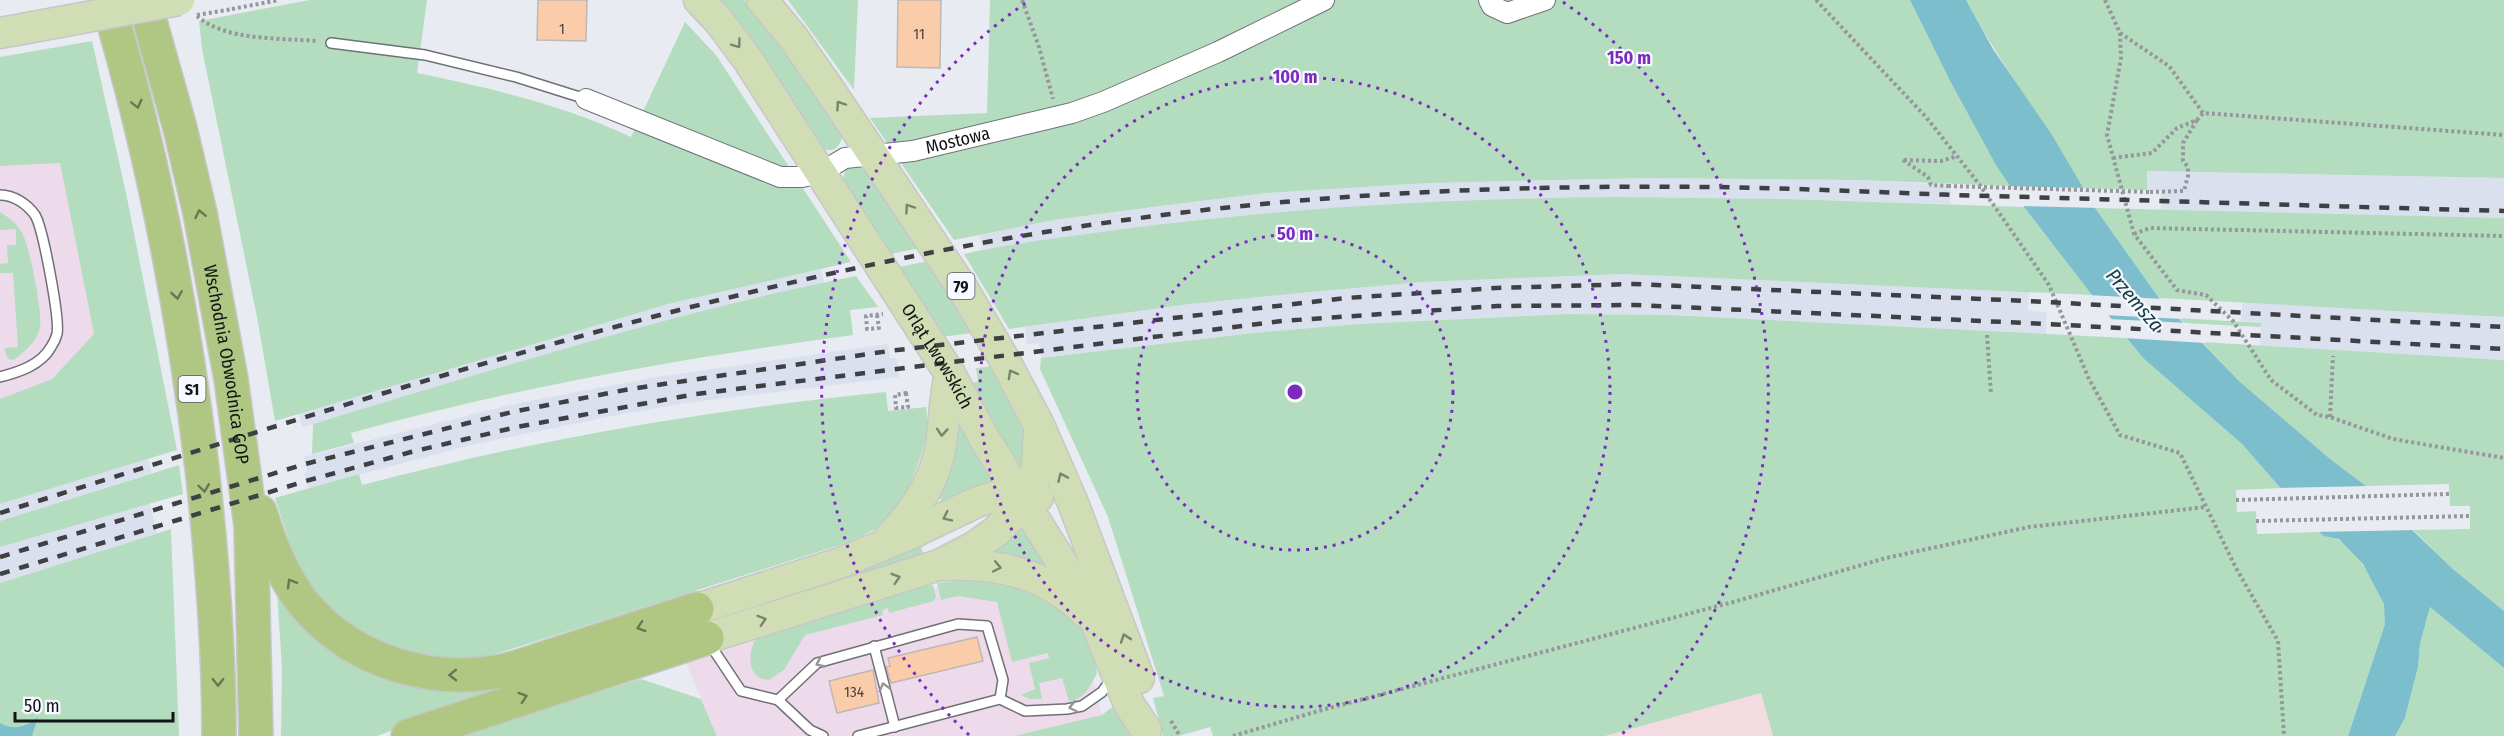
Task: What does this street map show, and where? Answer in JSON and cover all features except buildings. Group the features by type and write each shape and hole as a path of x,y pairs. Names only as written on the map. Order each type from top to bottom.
{"highway":[{"name":"Wschodnia Obwodnica GOP","path":"107,0 155,180 191,381 213,569 219,736"},
{"name":"Wschodnia Obwodnica GOP","path":"144,0 178,118 200,213 231,379 251,525 256,736"},
{"path":"239,437 261,514 276,554 297,594 312,613 334,632 356,648 380,659 413,670 441,675 499,672 702,624"},
{"path":"408,736 702,624"}],"main road":[{"name":"Orląt Lwowskich","path":"699,0 719,21 748,60 950,374 984,438 1022,496 1096,623 1129,704 1146,733"},
{"name":"Orląt Lwowskich","path":"762,0 810,60 980,316 1039,425 1084,529 1140,679 1146,733"},
{"path":"0,33 186,6"},
{"path":"882,546 911,513 931,479 941,444 944,399 950,374"},
{"path":"939,565 974,547 995,532 1015,513 1022,496 1032,486 1037,464 1039,425"},
{"path":"702,624 977,502 998,496 1036,496 1066,512 1084,529"},
{"path":"702,624 939,565 981,564 1017,572 1046,583 1074,601 1096,623"}],"street":[{"name":"Mostowa","path":"586,99 780,177 802,177 820,172 845,158 873,154 893,155 913,151 1055,118 1103,102 1218,52 1324,0"},
{"path":"1489,0 1492,6 1507,13 1545,0"}],"lane":[{"path":"331,43 425,56 516,77 586,99"},
{"path":"0,195 23,202 36,216 57,316 57,334 50,348 39,360 18,372 0,377"},
{"path":"702,624 716,656 741,691 778,700 810,730 823,736"},
{"path":"778,700 817,663 958,624 987,626 1003,680 1000,699"},
{"path":"874,646 895,727"},
{"path":"858,736 1000,699 1025,711 1082,706 1102,692 1116,671"}],"path":[{"path":"232,9 279,0"},
{"path":"1022,0 1039,47 1055,104 1055,118"},
{"path":"1816,0 1926,117 1957,156 2049,285 2090,379 2120,435 2180,453 2236,568 2278,641 2284,736"},
{"path":"2105,0 2120,33 2121,58 2107,135 2134,234 2177,290 2206,295 2233,321 2271,380 2317,415 2330,417 2393,438 2504,458"},
{"path":"186,6 207,25 234,34 331,43"},
{"path":"2120,33 2169,66 2203,113"},
{"path":"1957,156 1941,161 1903,160 1928,177 1931,185 2150,192 2184,191 2188,167 2183,161 2183,143 2196,120 2203,113 2504,135"},
{"path":"2113,158 2152,153 2176,128 2196,120"},
{"path":"2134,234 2150,228 2504,236"},
{"path":"877,315 879,328 867,332 866,316 877,315"},
{"path":"1987,335 1991,394"},
{"path":"2330,417 2333,356"},
{"path":"895,393 906,393 908,406 896,408 895,393"},
{"path":"2236,500 2449,494"},
{"path":"1233,736 1322,710 1737,601 1887,558 2029,527 2206,507"},
{"path":"2256,521 2470,516"}],"shaded area":[{"path":"60,163 94,334 52,379 0,399 0,166"},
{"path":"2147,171 2504,178 2504,218 2161,210 2161,190 2147,190"},
{"path":"1648,178 1857,180 1951,185 1950,204 1787,199 1529,198 1279,212 1185,221 982,250 979,235 1054,220 1266,193 1429,183"},
{"path":"821,269 824,282 603,338 302,427 298,413 668,304"},
{"path":"1622,274 2029,292 2028,311 2047,312 2046,334 1670,315 1567,314 1358,324 1253,333 1041,358 1039,343 1027,344 1025,327 1190,304 1423,282"},
{"path":"2242,302 2504,317 2504,360 2260,346 2261,323 2241,321"},
{"path":"888,344 890,358 897,358 899,377 686,403 618,415 475,444 309,488 304,474 307,470 303,457 514,404 656,377"},
{"path":"148,459 152,473 0,521 0,504"},
{"path":"150,503 157,533 0,583 0,547"},
{"path":"919,587 1007,589 1087,656 1102,715 1014,736 717,736 686,663"},
{"path":"1761,693 1773,736 1605,736"}],"green space":[{"path":"310,0 427,0 417,73 499,91 553,107 631,137 685,22 716,55 851,262 668,304 275,421 257,317 202,49 199,21"},
{"path":"719,0 744,0 759,15 843,134 836,148 829,150 820,148 769,63"},
{"path":"788,0 858,0 854,90"},
{"path":"990,0 1910,0 1948,77 2010,186 1857,180 1648,178 1429,183 1266,193 1054,220 954,240 870,118 987,113"},
{"path":"1966,0 2504,0 2504,178 2147,171 2147,190 2083,188"},
{"path":"92,41 126,193 177,450 0,504 0,399 52,379 94,334 60,163 0,166 0,57"},
{"path":"860,166 868,170 920,248 886,255 842,185 845,171 850,167"},
{"path":"1616,197 1787,199 2024,207 2092,295 1622,274 1423,282 1300,293 1190,304 1009,329 964,254 1021,243 1116,230 1303,210 1491,199"},
{"path":"2095,208 2504,218 2504,317 2159,298"},
{"path":"0,212 17,225 24,238 39,308 40,327 36,337 30,346 14,360 8,359 4,348 18,347 13,273 0,273 0,264 8,263 7,245 16,245 16,229 0,230"},
{"path":"929,261 974,333 940,337 894,268"},
{"path":"856,276 878,307 850,310 853,335 663,364 538,388 351,433 354,443 312,454 313,424 651,324 788,290"},
{"path":"1567,314 1670,315 2127,338 2143,358 2242,444 2281,488 2236,490 2237,512 2256,511 2257,534 2319,532 2338,539 2360,562 2377,587 2385,606 2385,624 2348,736 1773,736 1761,693 1605,736 1213,736 1210,727 1179,736 1163,736 1153,698 1164,696 1108,517 1040,369 1041,358 1253,333 1358,324"},
{"path":"2179,318 2261,323 2261,327 2184,323"},
{"path":"2202,342 2504,360 2504,611 2453,569 2413,530 2470,529 2470,506 2450,506 2449,484 2366,486 2329,458 2239,381"},
{"path":"994,366 1025,427 1023,481 971,383 978,382 976,368"},
{"path":"886,392 888,411 926,407 927,428 919,461 907,491 910,496 894,514 879,526 863,536 840,545 489,656 458,661 396,651 336,618 316,597 295,559 275,498 359,474 362,485 492,454 622,428 819,399"},
{"path":"954,415 1000,479 946,507 936,494"},
{"path":"179,465 183,494 0,547 0,521"},
{"path":"1022,519 1060,574 986,551"},
{"path":"171,529 179,736 0,736 0,583"},
{"path":"943,530 945,535 921,547 924,556 724,617 724,614"},
{"path":"276,576 362,665 574,662 377,736 281,736 282,668"},
{"path":"973,579 1008,586 1044,598 1074,619 1085,633 1093,650 1097,673 1082,695 1069,701 1062,678 1039,683 1042,699 1030,699 1021,695 1035,689 1029,663 1049,658 1048,653 1012,662 997,602 957,596 941,600 937,583"},
{"path":"925,582 927,586 933,585 936,597 934,601 889,613 888,608 882,610 883,615 805,635 784,670 769,680 761,678 752,670 752,649 757,636"},
{"path":"2430,607 2504,668 2504,736 2395,736 2405,718"},
{"path":"641,679 701,699 717,736 457,736"},
{"path":"1120,701 1133,736 1014,736 1102,715"}],"water":[{"name":"Przemsza","path":"1910,0 1966,0 1993,49 2052,135 2095,208 2159,298 2239,381 2329,458 2366,486 2453,569 2504,611 2504,668 2430,607 2405,718 2395,736 2348,736 2385,624 2384,604 2363,564 2339,539 2324,536 2319,532 2242,444 2143,358 2092,295 2024,207 1996,165 1948,77"},
{"path":"38,717 32,736 0,736 0,723 10,727 20,727"}],"pier":[{"path":"2006,186 2087,188 2099,208 2021,206"},
{"path":"2088,295 2164,299 2183,319 2104,315"},
{"path":"2108,319 2188,323 2206,343 2123,338"},
{"path":"2371,486 2417,530 2315,532 2277,488"}],"railway":[{"path":"0,513 431,379 720,300 867,266 1014,237 1163,215 1368,196 1574,187 1772,188 2504,211"},
{"path":"0,557 305,464 512,412 630,389 889,351 1346,298 1496,288 1634,284 2028,301 2504,327"},
{"path":"0,574 306,481 411,452 517,427 696,394 1282,321 1497,306 1636,305 2047,324 2504,349"}]}
